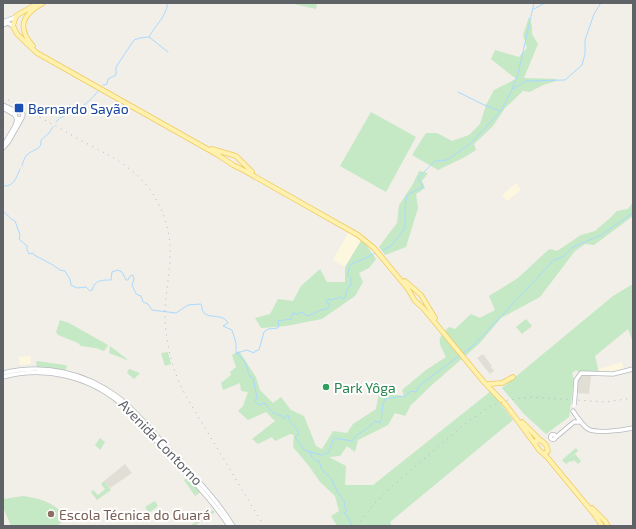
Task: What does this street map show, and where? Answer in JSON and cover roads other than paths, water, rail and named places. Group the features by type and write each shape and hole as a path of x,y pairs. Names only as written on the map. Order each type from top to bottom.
{"main road":[{"path":"3,22 13,19 38,3"},
{"path":"43,3 30,11 26,17 24,32 29,43 38,51 79,76"},
{"path":"21,13 26,17"},
{"path":"13,26 16,16"},
{"path":"3,25 8,23 13,26 18,35 36,53 214,150 236,156 251,171 366,237 376,246 406,283 422,295 435,318 459,350"},
{"path":"18,35 22,35 24,32"},
{"path":"3,105 17,115"},
{"path":"3,108 22,118"},
{"path":"3,147 22,118 23,113 17,115"},
{"path":"3,147 15,126 17,115"},
{"path":"163,123 235,166 322,212 357,233 367,241 404,284 418,304 489,384 528,431 538,450 544,454 601,522 605,521 607,526"},
{"path":"228,162 228,158 232,156"},
{"path":"235,166 238,165 240,161"},
{"path":"413,297 414,294 418,292"},
{"path":"418,304 422,303 424,299"},
{"path":"465,357 483,381 528,431 541,440 548,449 554,462 601,522"},
{"path":"21,373 28,372 26,369"},
{"name":"Avenida Contorno","path":"3,373 26,369 60,373 96,383 133,413 210,496 233,526"},
{"path":"574,420 573,411 576,380 581,373 613,374 633,369"},
{"name":"Avenida Contorno","path":"3,377 21,373 60,373"},
{"path":"489,384 502,383 514,377"},
{"path":"573,411 586,428 591,430 608,431 633,428"},
{"path":"574,420 582,422"},
{"path":"544,454 547,453 549,443 553,438 574,420"},
{"path":"535,444 537,440 547,441 553,438"},
{"name":"Avenida Contorno","path":"210,496 229,526"}],"waterway":[{"path":"103,85 107,84 108,79 116,75 116,67 134,40 149,37 164,16 167,3"},
{"path":"383,250 391,246 405,228 405,208 407,195 423,187 418,178 435,161 447,160 471,143 501,111 518,74 534,3"},
{"path":"534,9 545,3"},
{"path":"513,89 526,81 565,80 582,65 585,54 585,40 594,14 601,3"},
{"path":"149,37 168,52"},
{"path":"56,122 82,106 99,90"},
{"path":"458,92 500,111"},
{"path":"22,166 26,156 30,152 39,148 41,140 53,127"},
{"path":"3,186 10,185 16,179 20,169"},
{"path":"3,211 15,221 20,235 19,239 27,246 29,254 33,253 60,270 65,271 70,279 71,285 77,288 86,287 90,291 97,282 111,280 112,272 118,270 122,272 126,280 133,275 134,279 132,285 136,294 141,296 143,302 148,304 152,310 176,313 188,305 201,304 203,312 207,315 220,317 226,320 228,323 223,326 232,330 236,343 236,353 244,360 250,377 253,378 257,398 255,401 259,405 265,403 272,411 281,415 284,419 288,415 290,422 298,430 298,435 295,437 304,450 321,455 328,453 334,438 352,441 357,435 375,421 380,423 385,399 405,396 411,391 416,392 419,386 460,355"},
{"path":"463,353 474,345 554,260 563,257 573,247 601,235 633,213"},
{"path":"237,353 247,350 254,353 255,351 259,350 264,332 268,329 278,328 278,321 291,319 293,313 297,314 302,312 308,316 327,309 330,304 326,302 328,299 331,300 341,297 342,299 345,298 347,289 351,285 351,278 347,275 350,265 376,253"},
{"path":"310,452 311,456 316,461 319,461 322,470 331,478 338,493 345,502 344,507 347,510 344,513 347,515 352,526"}],"railway":[{"path":"3,97 120,162 141,179 153,194 166,221 168,231 170,267 165,320 172,363 184,393 264,526"},
{"path":"356,526 389,489 467,422 491,406 508,400 530,397 606,402 633,398"}],"place":[{"name":"Bernardo Sayão","path":"19,108"},
{"name":"Park Yôga","path":"326,387"},
{"name":"Escola Técnica do Guará","path":"51,514"}]}
